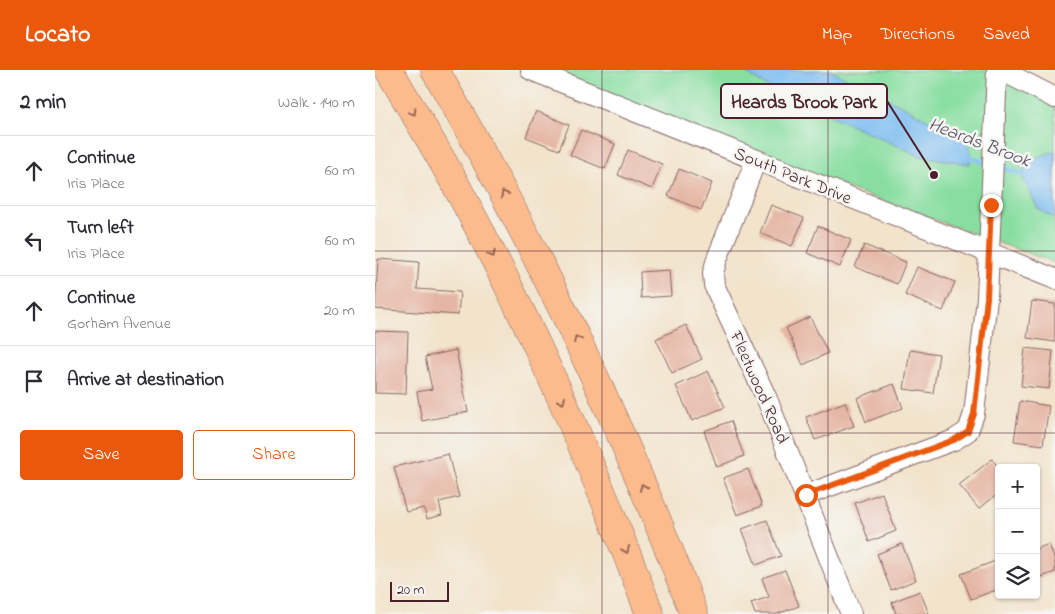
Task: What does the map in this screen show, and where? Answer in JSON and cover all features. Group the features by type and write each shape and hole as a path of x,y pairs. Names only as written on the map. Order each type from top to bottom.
{"highway":[{"path":"389,70 459,191 522,315 583,446 650,614"},
{"path":"435,70 529,241 588,361 649,500 694,614"}],"street":[{"name":"South Park Drive","path":"531,70 1055,279"},
{"path":"806,495 954,440 968,431 974,414 987,298 997,70"},
{"path":"1001,70 1055,98"},
{"name":"Fleetwood Road","path":"756,160 717,260 713,273 714,285 767,399 851,614"}],"green space":[{"path":"520,70 1019,70 1055,88 1055,263"}],"water":[{"path":"741,70 829,70 905,107 964,140 970,146 970,164 920,156 768,87"},
{"path":"1055,151 1055,219 1038,209 1022,176 1027,161"}],"building":[{"path":"536,111 569,125 559,150 526,137"},
{"path":"581,130 615,144 605,169 570,155"},
{"path":"628,150 662,164 652,189 618,175"},
{"path":"679,169 712,183 701,210 668,196"},
{"path":"771,205 804,218 792,246 760,233"},
{"path":"818,226 851,240 840,267 807,253"},
{"path":"864,245 906,262 897,284 855,267"},
{"path":"378,259 419,262 417,289 460,292 458,315 375,309"},
{"path":"917,267 955,282 943,311 905,295"},
{"path":"669,270 671,296 641,298 640,272"},
{"path":"1032,301 1055,304 1055,342 1027,338"},
{"path":"810,317 828,353 803,365 786,328"},
{"path":"686,325 702,359 672,373 656,339"},
{"path":"375,331 408,332 406,394 375,393"},
{"path":"1025,348 1053,351 1049,389 1021,386"},
{"path":"456,350 468,412 422,421 417,392 432,389 425,357"},
{"path":"910,350 939,354 933,393 904,389"},
{"path":"708,371 725,407 692,421 676,386"},
{"path":"894,384 903,408 866,422 857,398"},
{"path":"1020,401 1049,406 1043,445 1014,441"},
{"path":"845,402 854,426 815,440 806,417"},
{"path":"731,421 744,456 717,467 704,431"},
{"path":"448,454 459,497 439,502 442,515 427,519 424,508 406,512 394,467"},
{"path":"992,459 996,464 995,496 979,509 959,485"},
{"path":"748,469 762,506 737,515 723,478"},
{"path":"882,493 896,531 869,542 855,503"},
{"path":"767,520 781,556 756,565 742,529"},
{"path":"902,544 916,580 891,590 877,554"},
{"path":"1049,544 1055,560 1055,572 1040,578 1040,554 1040,547"},
{"path":"995,561 995,590 971,599 961,574"},
{"path":"785,570 799,606 777,614 755,614 751,603 769,597 762,578"},
{"path":"920,591 929,614 896,614 892,602"}],"waterway":[{"name":"Heards Brook","path":"963,155 1028,176"}],"place":[{"name":"Heards Brook Park","path":"934,175"}],"route":[{"path":"806,495 954,440 968,431 974,414 987,298 991,205"}]}
